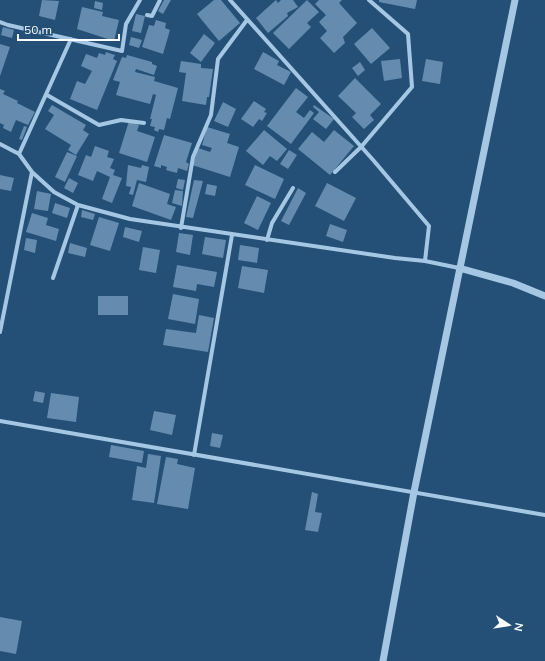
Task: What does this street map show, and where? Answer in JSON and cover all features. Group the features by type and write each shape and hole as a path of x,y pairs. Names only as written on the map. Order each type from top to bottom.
{"street":[{"path":"0,22 122,51 126,24 140,0"},
{"path":"147,15 152,16 160,0"},
{"path":"230,0 362,147 429,226 425,261"},
{"path":"335,172 362,147 412,87 408,34 369,0"},
{"path":"383,661 414,492 515,0"},
{"path":"181,228 193,157 211,115 218,59 247,20"},
{"path":"19,154 47,95 71,38"},
{"path":"47,95 99,125 121,120 144,123"},
{"path":"0,144 19,154 32,172 54,192 78,205 130,219 181,228 425,261 513,282 545,296"},
{"path":"0,332 32,172"},
{"path":"267,240 272,223 293,188"},
{"path":"53,278 78,205"},
{"path":"194,454 232,235"},
{"path":"0,421 545,515"}],"building":[{"path":"42,0 59,1 55,20 39,16"},
{"path":"164,0 171,0 163,14 158,11"},
{"path":"214,0 221,0 240,23 219,41 197,14"},
{"path":"276,0 278,3 281,0 293,0 298,7 287,13 288,16 268,33 256,18"},
{"path":"307,0 319,12 307,23 311,27 289,49 273,33"},
{"path":"319,0 342,0 339,3 357,23 343,37 345,43 334,53 320,38 327,31 319,22 326,15 315,4"},
{"path":"379,0 417,0 415,9 379,2"},
{"path":"95,1 103,3 102,10 94,8"},
{"path":"82,7 103,12 102,16 119,20 114,41 77,29"},
{"path":"136,14 145,16 141,33 132,31"},
{"path":"156,20 166,23 165,28 170,30 163,54 142,47 149,25 154,26"},
{"path":"3,27 14,30 12,38 1,35"},
{"path":"372,28 390,48 371,64 354,44"},
{"path":"204,34 215,43 201,62 190,53"},
{"path":"131,37 142,40 139,48 129,45"},
{"path":"0,44 10,47 0,76"},
{"path":"106,52 115,55 113,59 117,61 97,110 70,99 77,81 85,84 92,71 81,66 86,54 97,58 99,53 105,55"},
{"path":"263,52 279,61 277,65 291,72 284,85 254,69"},
{"path":"127,55 152,62 152,64 157,66 154,75 136,69 135,72 155,77 154,81 178,88 170,119 167,118 164,130 159,129 158,132 154,130 155,127 150,126 152,119 150,119 156,95 153,94 150,104 116,95 120,82 113,80 122,57 126,58"},
{"path":"400,59 402,78 384,81 381,61"},
{"path":"426,59 443,62 440,84 422,81"},
{"path":"181,61 201,64 201,68 213,69 209,97 207,97 206,105 182,101 186,73 179,72"},
{"path":"360,62 365,70 358,76 352,68"},
{"path":"355,78 381,104 370,115 374,120 364,129 352,117 356,113 338,96"},
{"path":"296,88 308,97 296,112 304,118 310,110 314,113 291,144 267,126"},
{"path":"0,89 5,91 3,94 18,101 17,103 35,112 28,125 16,120 11,132 3,128 4,125 0,123"},
{"path":"254,101 266,109 264,112 267,113 262,121 259,119 253,127 241,119"},
{"path":"223,102 236,109 228,127 214,121"},
{"path":"52,105 86,125 83,130 89,134 76,155 68,150 71,145 45,129 54,115 48,111"},
{"path":"314,105 334,119 326,129 313,119 319,112 313,107"},
{"path":"129,121 139,125 137,131 155,137 147,162 119,153"},
{"path":"24,126 27,127 22,140 19,139"},
{"path":"207,127 230,134 227,143 239,147 230,177 192,165 198,148 210,152 212,148 202,145"},
{"path":"264,130 287,149 277,161 270,156 263,165 246,151"},
{"path":"334,130 354,146 330,175 298,149 312,132 324,142"},
{"path":"164,135 192,143 186,162 189,164 187,171 178,168 177,173 166,170 167,167 161,165 161,168 154,166"},
{"path":"95,146 109,151 107,157 114,159 110,168 115,170 113,175 122,178 112,203 102,199 110,177 97,171 93,181 78,175 86,155 91,157"},
{"path":"289,150 297,155 288,169 280,164"},
{"path":"67,152 77,156 65,182 55,177"},
{"path":"128,165 141,168 142,165 149,167 146,182 137,180 133,195 129,194 131,187 126,186"},
{"path":"255,165 284,179 275,199 245,185"},
{"path":"0,175 14,178 11,191 0,189"},
{"path":"69,178 78,183 73,193 64,188"},
{"path":"178,179 185,180 183,190 176,188"},
{"path":"194,180 203,181 193,218 186,217"},
{"path":"139,183 170,194 167,204 176,207 171,220 132,206"},
{"path":"327,183 356,198 344,221 315,206"},
{"path":"207,184 217,186 215,196 205,194"},
{"path":"298,188 306,193 289,225 281,221"},
{"path":"175,190 183,191 182,206 172,203"},
{"path":"37,191 51,194 48,211 34,209"},
{"path":"257,196 271,203 258,230 244,223"},
{"path":"55,203 70,208 67,218 52,213"},
{"path":"82,210 95,214 93,220 81,217"},
{"path":"32,213 48,218 46,225 59,229 56,241 26,232"},
{"path":"99,217 119,223 110,251 90,245"},
{"path":"330,224 347,230 343,242 326,236"},
{"path":"125,227 142,231 139,242 123,237"},
{"path":"179,233 193,235 190,255 176,252"},
{"path":"205,237 226,240 223,258 202,254"},
{"path":"26,238 37,240 35,253 24,250"},
{"path":"70,243 87,248 85,257 68,253"},
{"path":"240,245 259,248 257,263 238,260"},
{"path":"143,247 160,250 156,273 139,270"},
{"path":"177,265 217,272 214,287 197,284 196,291 173,287"},
{"path":"242,266 268,270 264,293 238,288"},
{"path":"173,294 199,299 195,324 168,319"},
{"path":"98,296 128,296 128,315 98,315"},
{"path":"199,315 214,318 208,352 163,345 166,329 196,333"},
{"path":"35,391 45,393 43,403 33,401"},
{"path":"51,393 79,397 76,422 47,418"},
{"path":"154,411 176,415 172,435 150,430"},
{"path":"212,433 223,435 220,448 210,446"},
{"path":"111,445 144,451 142,463 109,457"},
{"path":"148,454 161,456 154,503 132,500 137,466 146,468"},
{"path":"166,457 178,459 177,464 195,468 188,509 157,504"},
{"path":"312,492 318,494 315,512 322,513 318,532 305,530"},
{"path":"0,617 22,621 16,654 0,651"}]}
